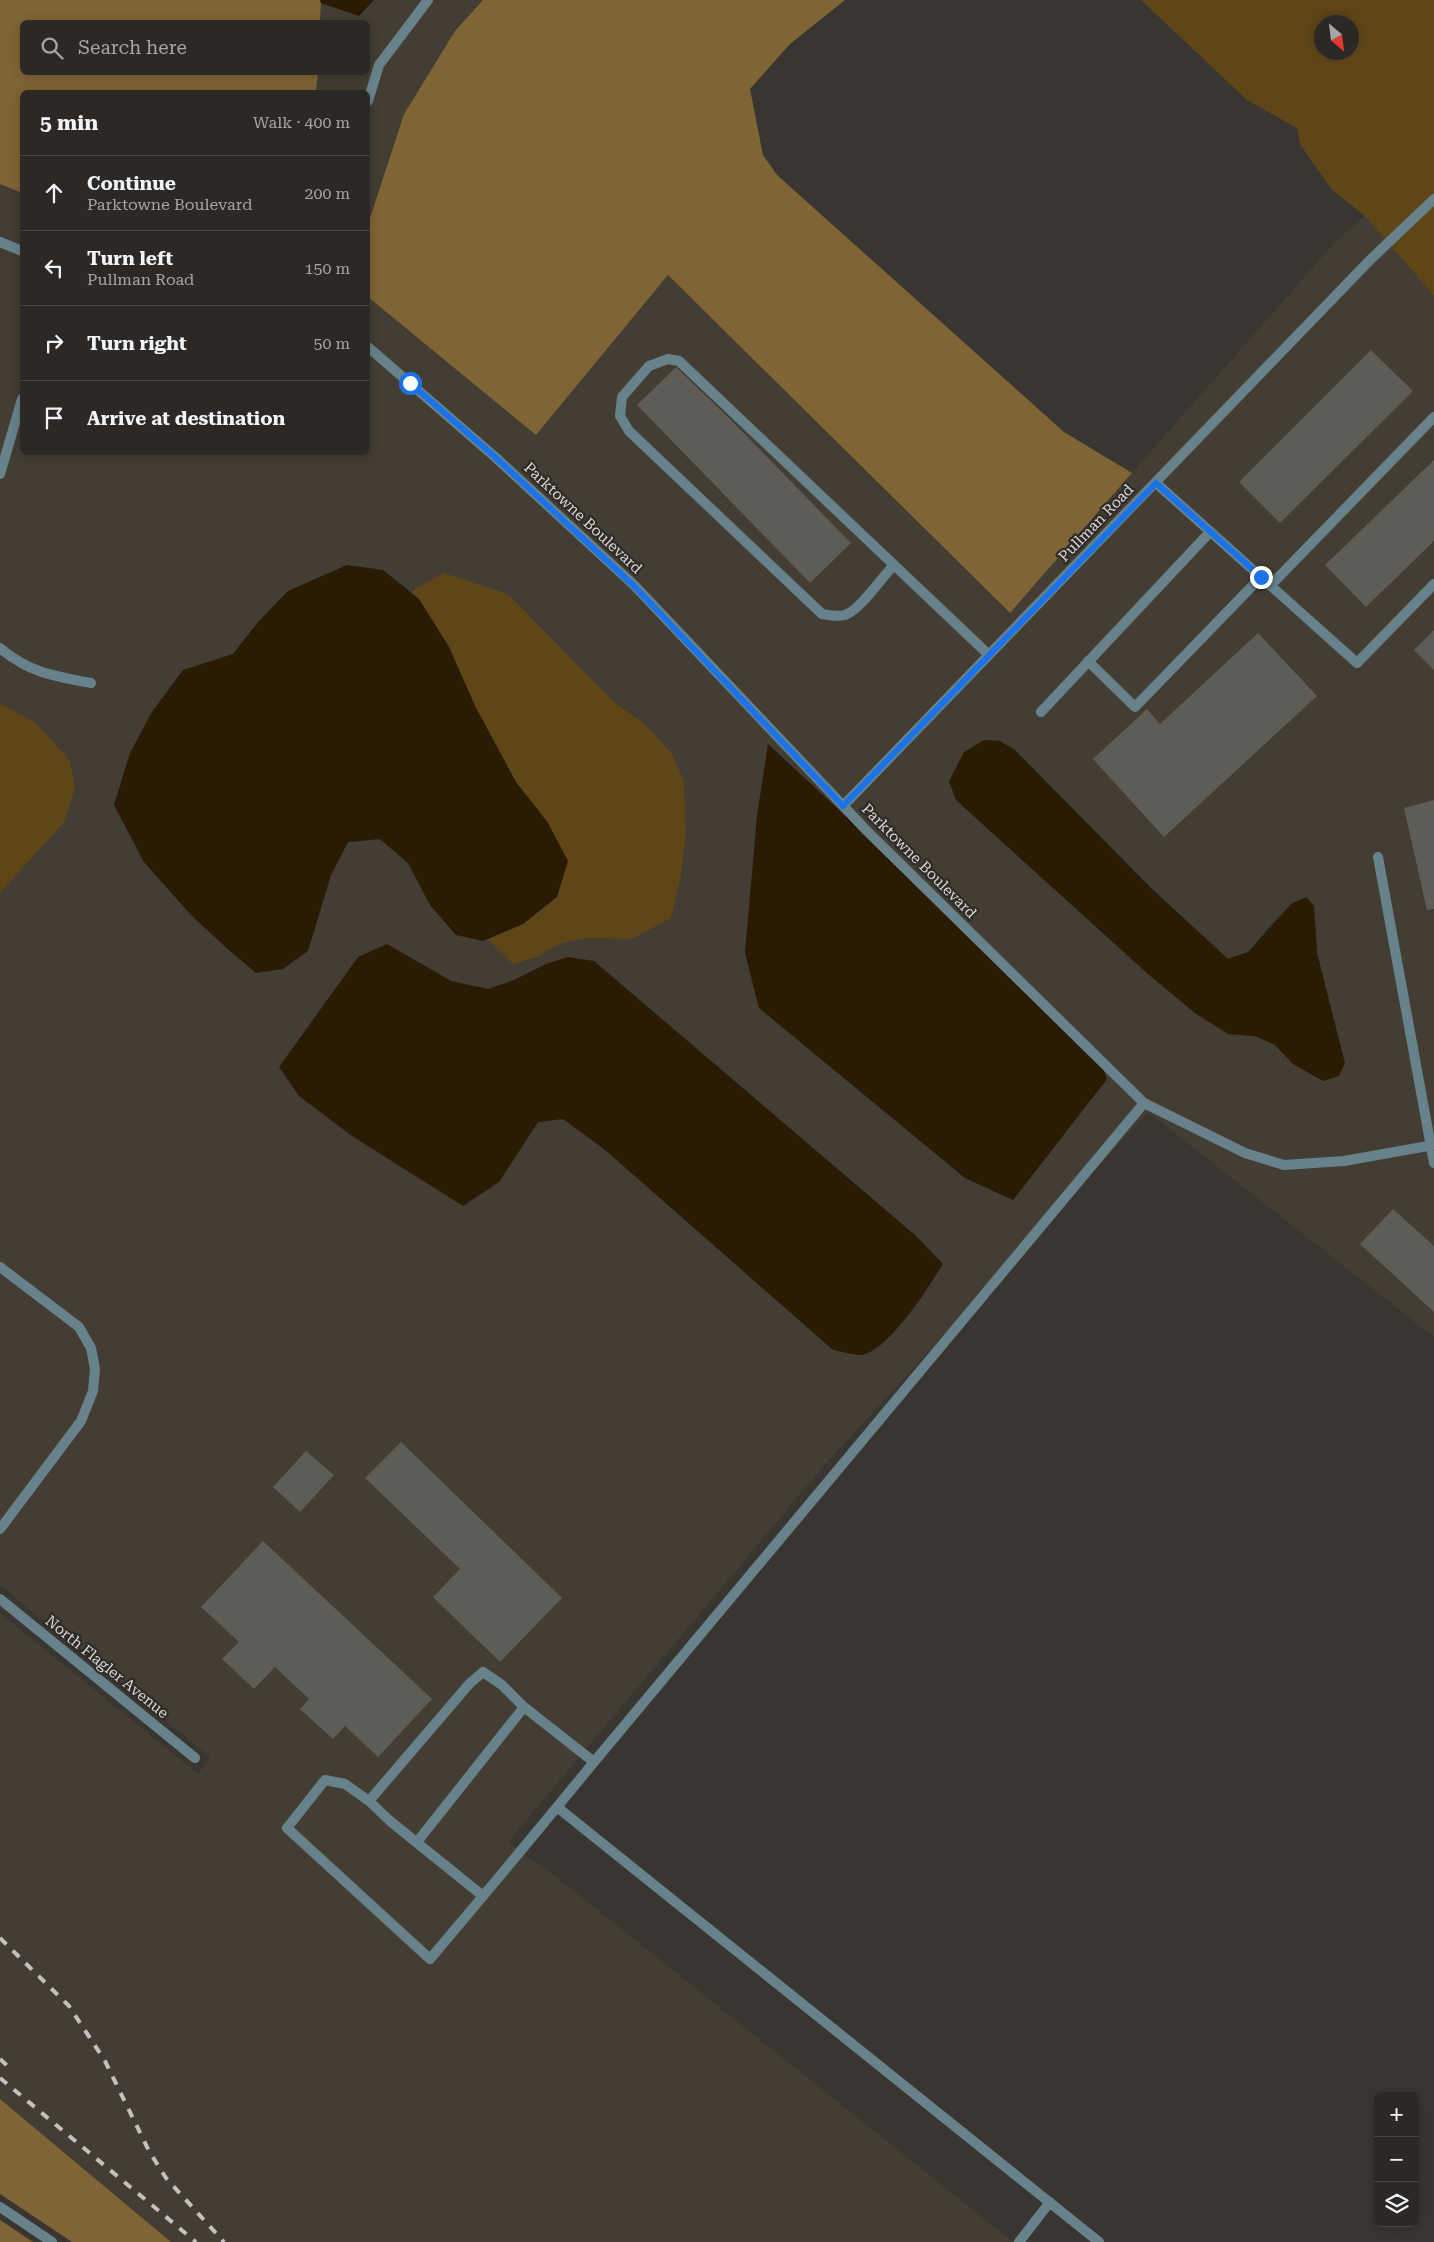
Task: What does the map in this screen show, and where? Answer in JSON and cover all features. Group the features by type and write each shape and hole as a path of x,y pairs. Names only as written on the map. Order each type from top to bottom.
{"street":[{"path":"370,94 379,65 428,0"},
{"name":"Pullman Road","path":"843,806 1370,260 1434,199"},
{"path":"0,242 20,250"},
{"name":"Parktowne Boulevard","path":"370,349 494,456 634,586 843,806 1144,1103 1244,1152 1284,1164 1344,1161 1432,1145"},
{"path":"894,565 861,602 846,614 834,616 822,614 629,431 620,416 622,397 649,366 668,359 679,361 990,655"},
{"path":"0,474 20,406"},
{"path":"1270,586 1434,417"},
{"path":"1156,483 1357,663 1434,584"},
{"path":"1042,712 1210,532"},
{"path":"1088,662 1135,707 1261,577"},
{"path":"0,648 15,661 44,674 92,683"},
{"path":"1378,857 1434,1163"},
{"path":"483,1896 369,1801 345,1784 325,1780 287,1828 430,1959 483,1896 1144,1103"},
{"path":"0,1266 79,1327 91,1348 95,1369 93,1391 81,1422 0,1528"},
{"name":"North Flagler Avenue","path":"0,1599 195,1758"},
{"path":"369,1801 470,1683 483,1672 502,1685 524,1707 594,1762"},
{"path":"416,1842 524,1707"},
{"path":"557,1807 1099,2242"},
{"path":"1019,2242 1050,2202"},
{"path":"0,2208 52,2242"}],"shaded area":[{"path":"0,0 320,0 320,20 20,20 20,75 318,75 316,90 20,90 20,192 0,184"},
{"path":"320,0 374,0 359,16 321,3"},
{"path":"374,0 483,0 455,31 404,114 370,218 370,90 316,90 318,75 370,75 370,20 320,20 321,3 359,16"},
{"path":"483,0 845,0 790,44 750,89 763,155 777,175 1064,432 1132,473 1010,613 668,275 536,435 370,299 370,218 404,114 455,31"},
{"path":"1141,0 1434,0 1434,296 1365,216 1332,190 1300,144 1297,128 1247,100"},
{"path":"0,184 20,192 20,455 370,455 370,299 536,435 668,275 1009,613 1335,242 1365,216 1434,296 1434,1337 1148,1112 821,1469 508,1842 559,1879 1013,2242 171,2242 0,2099 0,1613 198,1774 210,1757 0,1585 0,893 36,723 0,703","holes":["347,565 383,570 411,593 416,588 614,702 646,725 684,781 686,833 681,876 632,939 588,938 559,944 537,957 513,964 487,939 483,940 430,905 408,863 380,839 348,842 331,875 308,951 231,952 191,915 144,862 114,805 130,753 152,712 183,671 233,654 259,621 288,591","768,744 1094,1048 1107,1079 1013,1200 965,1178 759,1008 745,953 757,816","956,800 1152,889 1228,959 1248,952 1273,922 1306,897 1314,906 1317,953 1344,1063 1293,1064 1275,1045 1255,1036 1228,1034 1195,1013 1148,974","387,944 451,981 488,989 514,980 915,1235 942,1264 917,1305 881,1345 861,1355 604,1149 563,1119 538,1122 499,1182"]},
{"path":"347,565 383,570 419,599 449,647 475,706 516,782 548,823 568,861 557,897 523,924 483,941 456,935 430,905 408,863 380,839 348,842 331,875 308,951 283,969 256,973 191,915 144,862 114,805 130,753 152,712 183,670 233,654 259,621 288,591"},
{"path":"444,573 508,594 614,702 646,725 672,754 684,781 686,833 681,876 671,918 632,939 588,938 559,944 537,957 513,964 487,939 523,924 548,823 516,782 475,706 449,647 419,599 411,593 416,588"},
{"path":"0,703 36,723 70,761 75,787 65,821 0,893"},
{"path":"984,740 1000,741 1015,750 1152,889 1228,959 1248,952 1291,904 1306,897 1314,906 1317,953 1345,1063 1339,1076 1323,1081 1293,1064 1275,1045 1255,1036 1228,1034 1195,1013 1148,974 956,800 949,781 964,752"},
{"path":"768,744 1095,1048 1107,1079 1013,1200 965,1178 759,1008 745,953 757,816"},
{"path":"387,944 451,981 488,989 514,980 546,964 568,957 594,961 915,1235 943,1264 918,1302 894,1332 871,1352 857,1355 833,1350 604,1149 563,1119 538,1122 499,1182 463,1206 352,1136 299,1096 279,1067 358,957"},
{"path":"0,2099 171,2242 72,2242 0,2194"},
{"path":"0,2220 33,2242 0,2242"}],"building":[{"path":"1371,350 1413,391 1280,523 1239,482"},
{"path":"676,367 731,420 851,543 810,583 637,405"},
{"path":"1434,460 1434,541 1366,607 1325,565"},
{"path":"1434,630 1434,670 1414,650"},
{"path":"1258,633 1317,696 1164,837 1093,759 1147,709 1160,724"},
{"path":"1434,800 1434,909 1427,910 1404,808"},
{"path":"1393,1209 1434,1246 1434,1312 1360,1244"},
{"path":"401,1442 562,1598 500,1662 433,1597 460,1569 365,1478"},
{"path":"306,1451 334,1475 300,1512 273,1487"},
{"path":"263,1541 432,1699 378,1757 345,1726 333,1739 300,1709 309,1699 275,1667 254,1689 222,1659 239,1642 201,1607"}],"railway":[{"path":"0,1938 69,2006 105,2061 149,2151 166,2178 224,2242"},
{"path":"0,2059 13,2071"},
{"path":"0,2078 196,2242"}],"route":[{"path":"410,383 494,456 634,586 843,806 1156,483 1261,577"}]}
